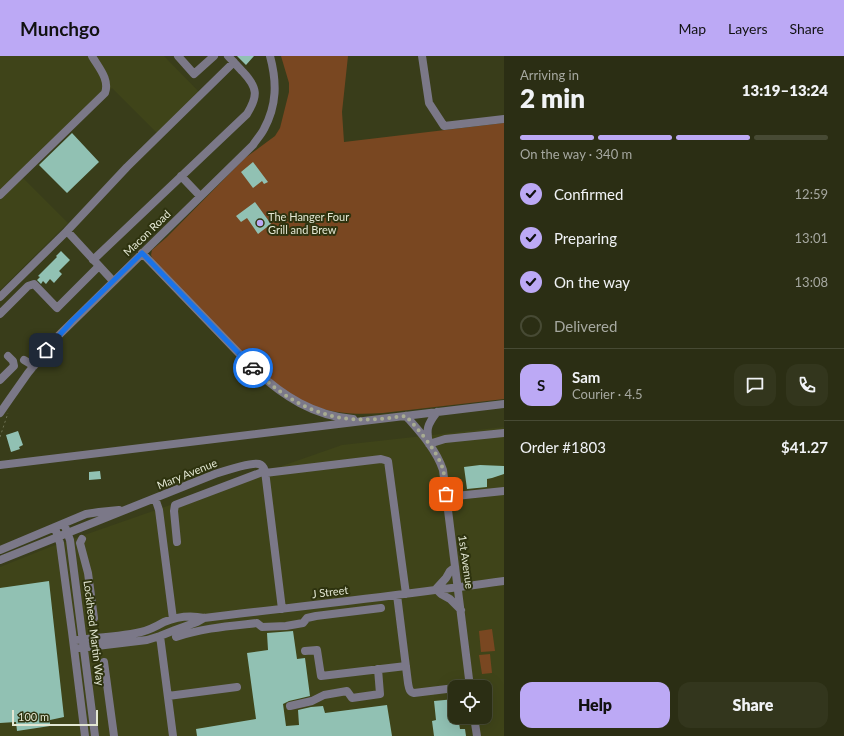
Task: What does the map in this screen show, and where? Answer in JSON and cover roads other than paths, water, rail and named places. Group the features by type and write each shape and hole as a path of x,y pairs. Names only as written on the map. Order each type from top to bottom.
{"street":[{"path":"0,195 105,93 106,82 104,75 92,56"},
{"path":"178,56 194,74 214,56"},
{"name":"Macon Road","path":"0,413 8,400 59,335 253,145 263,130 271,113 275,96 275,77 270,56"},
{"path":"422,56 429,103 444,126 504,119"},
{"path":"0,297 67,231 231,59 254,85 255,96 252,106 247,114 181,176 96,263 57,308 34,284 31,285 0,314"},
{"path":"181,176 200,196"},
{"path":"67,231 113,281"},
{"path":"142,253 255,370 282,393 307,408 336,417 377,420"},
{"path":"0,380 14,366 13,361 8,356"},
{"path":"24,360 34,366"},
{"path":"0,465 504,404"},
{"path":"437,412 427,428 429,444 445,439 504,432"},
{"name":"1st Avenue","path":"406,416 429,444 443,470 469,680"},
{"path":"159,514 265,472 381,459 388,461 406,594"},
{"name":"Mary Avenue","path":"0,560 215,474 257,464 264,467 265,472"},
{"path":"265,472 282,608"},
{"path":"446,497 504,491"},
{"path":"155,498 159,514 173,619"},
{"path":"174,508 177,542"},
{"name":"Mary Avenue","path":"0,550 86,514 126,510"},
{"name":"Lockheed Martin Way","path":"64,524 70,540 84,639 95,736"},
{"name":"Lockheed Martin Way","path":"55,528 60,543 85,736"},
{"path":"82,539 80,543 88,573 94,618"},
{"path":"455,567 436,589 450,599 461,610"},
{"name":"J Street","path":"74,644 84,639 144,631 173,619 196,616 204,618 504,581"},
{"path":"397,595 408,683 412,692 448,689"},
{"path":"176,638 188,633 202,630 257,622 262,627 266,628 286,626 303,623 307,618 316,616 381,608"},
{"name":"J Street","path":"74,644 84,648 140,642 160,636 204,618"},
{"path":"160,636 173,736"},
{"path":"305,651 317,650 321,676 406,666"},
{"path":"104,662 114,736"},
{"path":"290,706 312,701 324,695 347,691 352,698 380,694 378,669"},
{"path":"168,696 237,686"},
{"path":"475,724 477,736"}],"place":[{"name":"The Hanger Four Grill and Brew","path":"260,223"}]}
